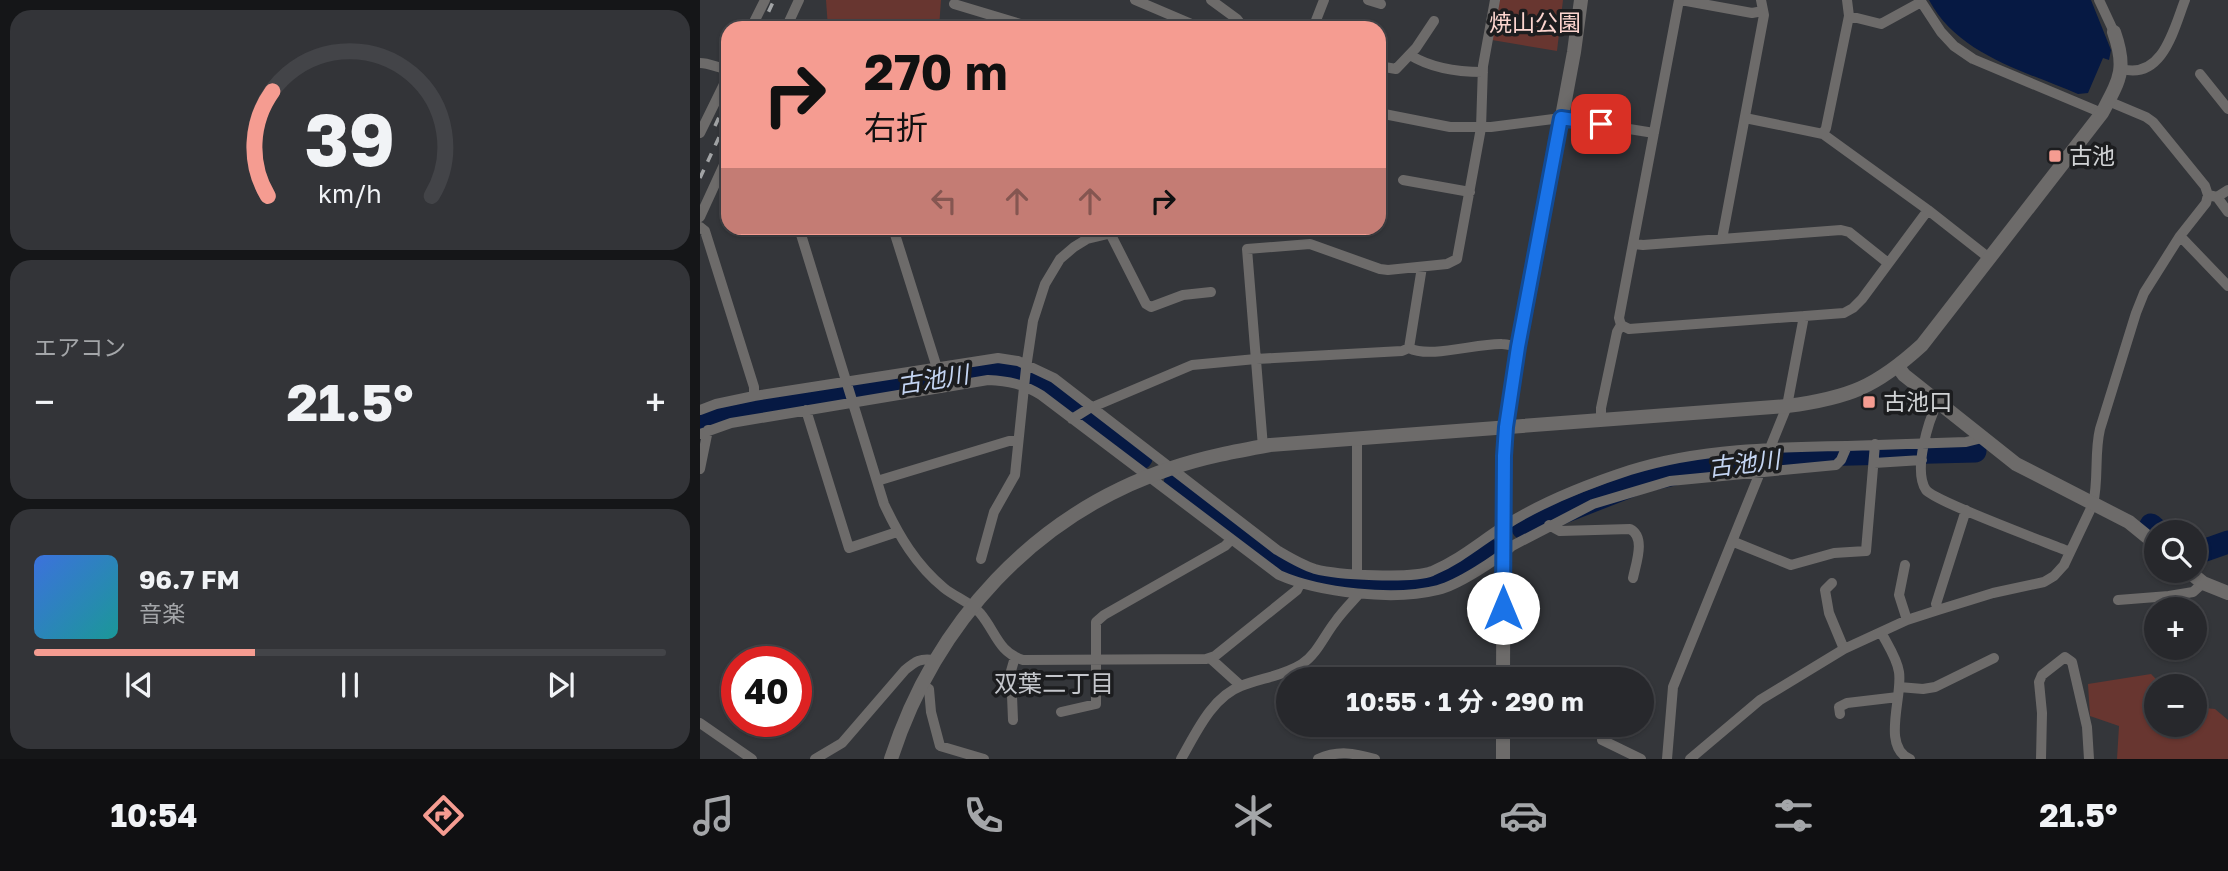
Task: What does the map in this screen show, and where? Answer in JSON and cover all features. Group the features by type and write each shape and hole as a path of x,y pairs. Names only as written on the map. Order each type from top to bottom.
{"street":[{"path":"754,21 765,0"},
{"path":"789,21 799,0"},
{"path":"1135,0 1186,21"},
{"path":"1211,0 1239,21"},
{"path":"1316,21 1324,0"},
{"path":"1368,0 1381,4"},
{"path":"1263,447 1247,249 1310,244 1380,269 1447,264 1457,259 1481,128 1483,72 1495,0"},
{"path":"1503,667 1506,427 1581,0"},
{"path":"1722,239 1764,15 1762,5 1752,13 1680,0 1619,318 1621,325 1629,330 1844,313 1853,308 1928,210"},
{"path":"1823,134 1849,16 1847,0"},
{"path":"891,759 901,727 934,660 951,633 997,578 1034,544 1071,516 1150,476 1226,453 1263,447 1787,406 1848,394 1898,367 1922,345 2105,107 2122,69 2121,52 2099,0"},
{"path":"2122,69 2132,72 2144,69 2160,57 2167,47 2185,0"},
{"path":"1849,16 1881,24 1920,1 1941,32 1954,46 1973,59 2105,107 2147,117 2228,212"},
{"path":"954,4 1011,21"},
{"path":"1171,21 1173,15"},
{"path":"1386,67 1396,69 1434,22"},
{"path":"1410,55 1441,68 1483,72"},
{"path":"700,63 711,63 721,68"},
{"path":"2200,74 2228,109"},
{"path":"700,133 721,90"},
{"path":"1386,114 1450,127 1481,128 1561,118 1654,133"},
{"path":"1745,118 1823,134 1989,258"},
{"path":"700,216 721,171"},
{"path":"1403,180 1470,192"},
{"path":"1690,759 1760,700 1844,649 1908,620 1993,593 2043,582 2054,576 2064,565 2093,504 2096,494 2098,436 2144,293 2180,236 2206,203 2213,196 2228,190"},
{"path":"700,227 705,231 754,387 754,396"},
{"path":"1634,244 1840,230 1849,232 1888,263"},
{"path":"801,235 884,504 897,532 923,569 979,613 1006,653 1023,660 1215,656 1297,590 1300,584"},
{"path":"895,235 940,377"},
{"path":"981,559 994,512 1016,475 1025,374 1037,306 1060,259 1087,239 1102,235"},
{"path":"1111,235 1146,304 1151,307 1183,295 1211,292"},
{"path":"2180,236 2228,286"},
{"path":"1409,348 1422,267"},
{"path":"1667,759 1673,687 1787,406 1804,316"},
{"path":"1601,419 1617,332 1621,325"},
{"path":"1073,417 1192,365 1402,351 1409,348 1437,351 1502,344 1518,347"},
{"path":"700,410 754,396 850,392 940,377 998,358 1018,360 1025,374 1073,417 1279,575 1300,584 1359,594 1416,594 1441,590 1464,579 1503,555 1512,546 1549,525 1593,504 1670,481 1763,469 1836,466 1844,452"},
{"path":"1898,367 1904,375 2016,464 2129,522 2144,534"},
{"path":"700,469 704,432 731,423 806,410 850,392 940,377 988,380 1025,374 1054,379 1254,533 1293,559 1314,569 1339,573 1400,574 1429,572 1472,550 1503,527 1571,492 1633,469 1695,455 1770,450 1844,452 1875,447 1922,452"},
{"path":"1938,402 1922,452 1924,488 1966,510 2070,552"},
{"path":"806,410 849,548 897,532"},
{"path":"1875,462 1982,438"},
{"path":"1357,439 1357,573"},
{"path":"877,481 1009,441 1017,441"},
{"path":"1734,542 1791,565 1834,553 1866,551 1875,447"},
{"path":"1938,610 1936,604 1966,510"},
{"path":"1549,525 1560,531 1630,529 1636,532 1639,539 1633,578"},
{"path":"1061,712 1096,704 1096,622 1225,546 1254,533"},
{"path":"1905,565 1899,594 1908,620"},
{"path":"1832,583 1825,590 1829,613 1844,649"},
{"path":"2118,600 2193,592 2203,583 2228,593"},
{"path":"1299,667 1321,644 1334,623 1359,594"},
{"path":"1881,632 1899,674 1892,759"},
{"path":"1013,720 1014,657"},
{"path":"1210,657 1241,686"},
{"path":"2041,759 2042,713 2039,682 2042,675 2065,657 2072,662 2087,727 2089,759"},
{"path":"815,759 842,743 905,670 922,658 934,660"},
{"path":"1840,714 1839,707 1847,703 1935,687 1994,658"},
{"path":"1181,759 1224,695 1241,686 1276,678"},
{"path":"921,684 929,689 931,712 940,746 984,759"},
{"path":"700,723 752,759"},
{"path":"1503,737 1503,759"},
{"path":"1895,739 1898,751 1910,759"},
{"path":"1602,740 1641,759"},
{"path":"1318,759 1337,752 1374,759"}],"green space":[{"path":"826,0 941,0 940,21 828,21"},
{"name":"焼山公園","path":"1498,0 1563,0 1557,51 1492,40"},
{"path":"2144,675 2144,737 2207,737 2207,708 2215,709 2228,720 2228,759 2117,759 2119,726 2090,716 2088,684"}],"water":[{"path":"1929,0 2091,0 2111,50 2109,60 2103,58 2088,93 2078,94 2015,69 1975,48 1957,35"}],"waterway":[{"name":"古池川","path":"700,422 724,413 1002,368 1028,374 1042,381 1141,458"},
{"name":"古池川","path":"1523,528 1643,481 1692,470 1812,455 1975,451"},
{"name":"古池川","path":"1175,483 1283,566 1309,577 1352,585 1406,586 1456,571 1487,549"},
{"name":"古池川","path":"2207,549 2228,542"}],"railway":[{"path":"764,21 774,0"},
{"path":"715,126 721,113"},
{"path":"700,178 721,133"}],"place":[{"name":"古池","path":"2055,156"},
{"name":"古池口","path":"1869,402"}],"district":[{"name":"双葉二丁目","path":"1054,684"}],"route":[{"path":"1503,608 1506,427 1518,347 1561,118 1601,124"}]}
